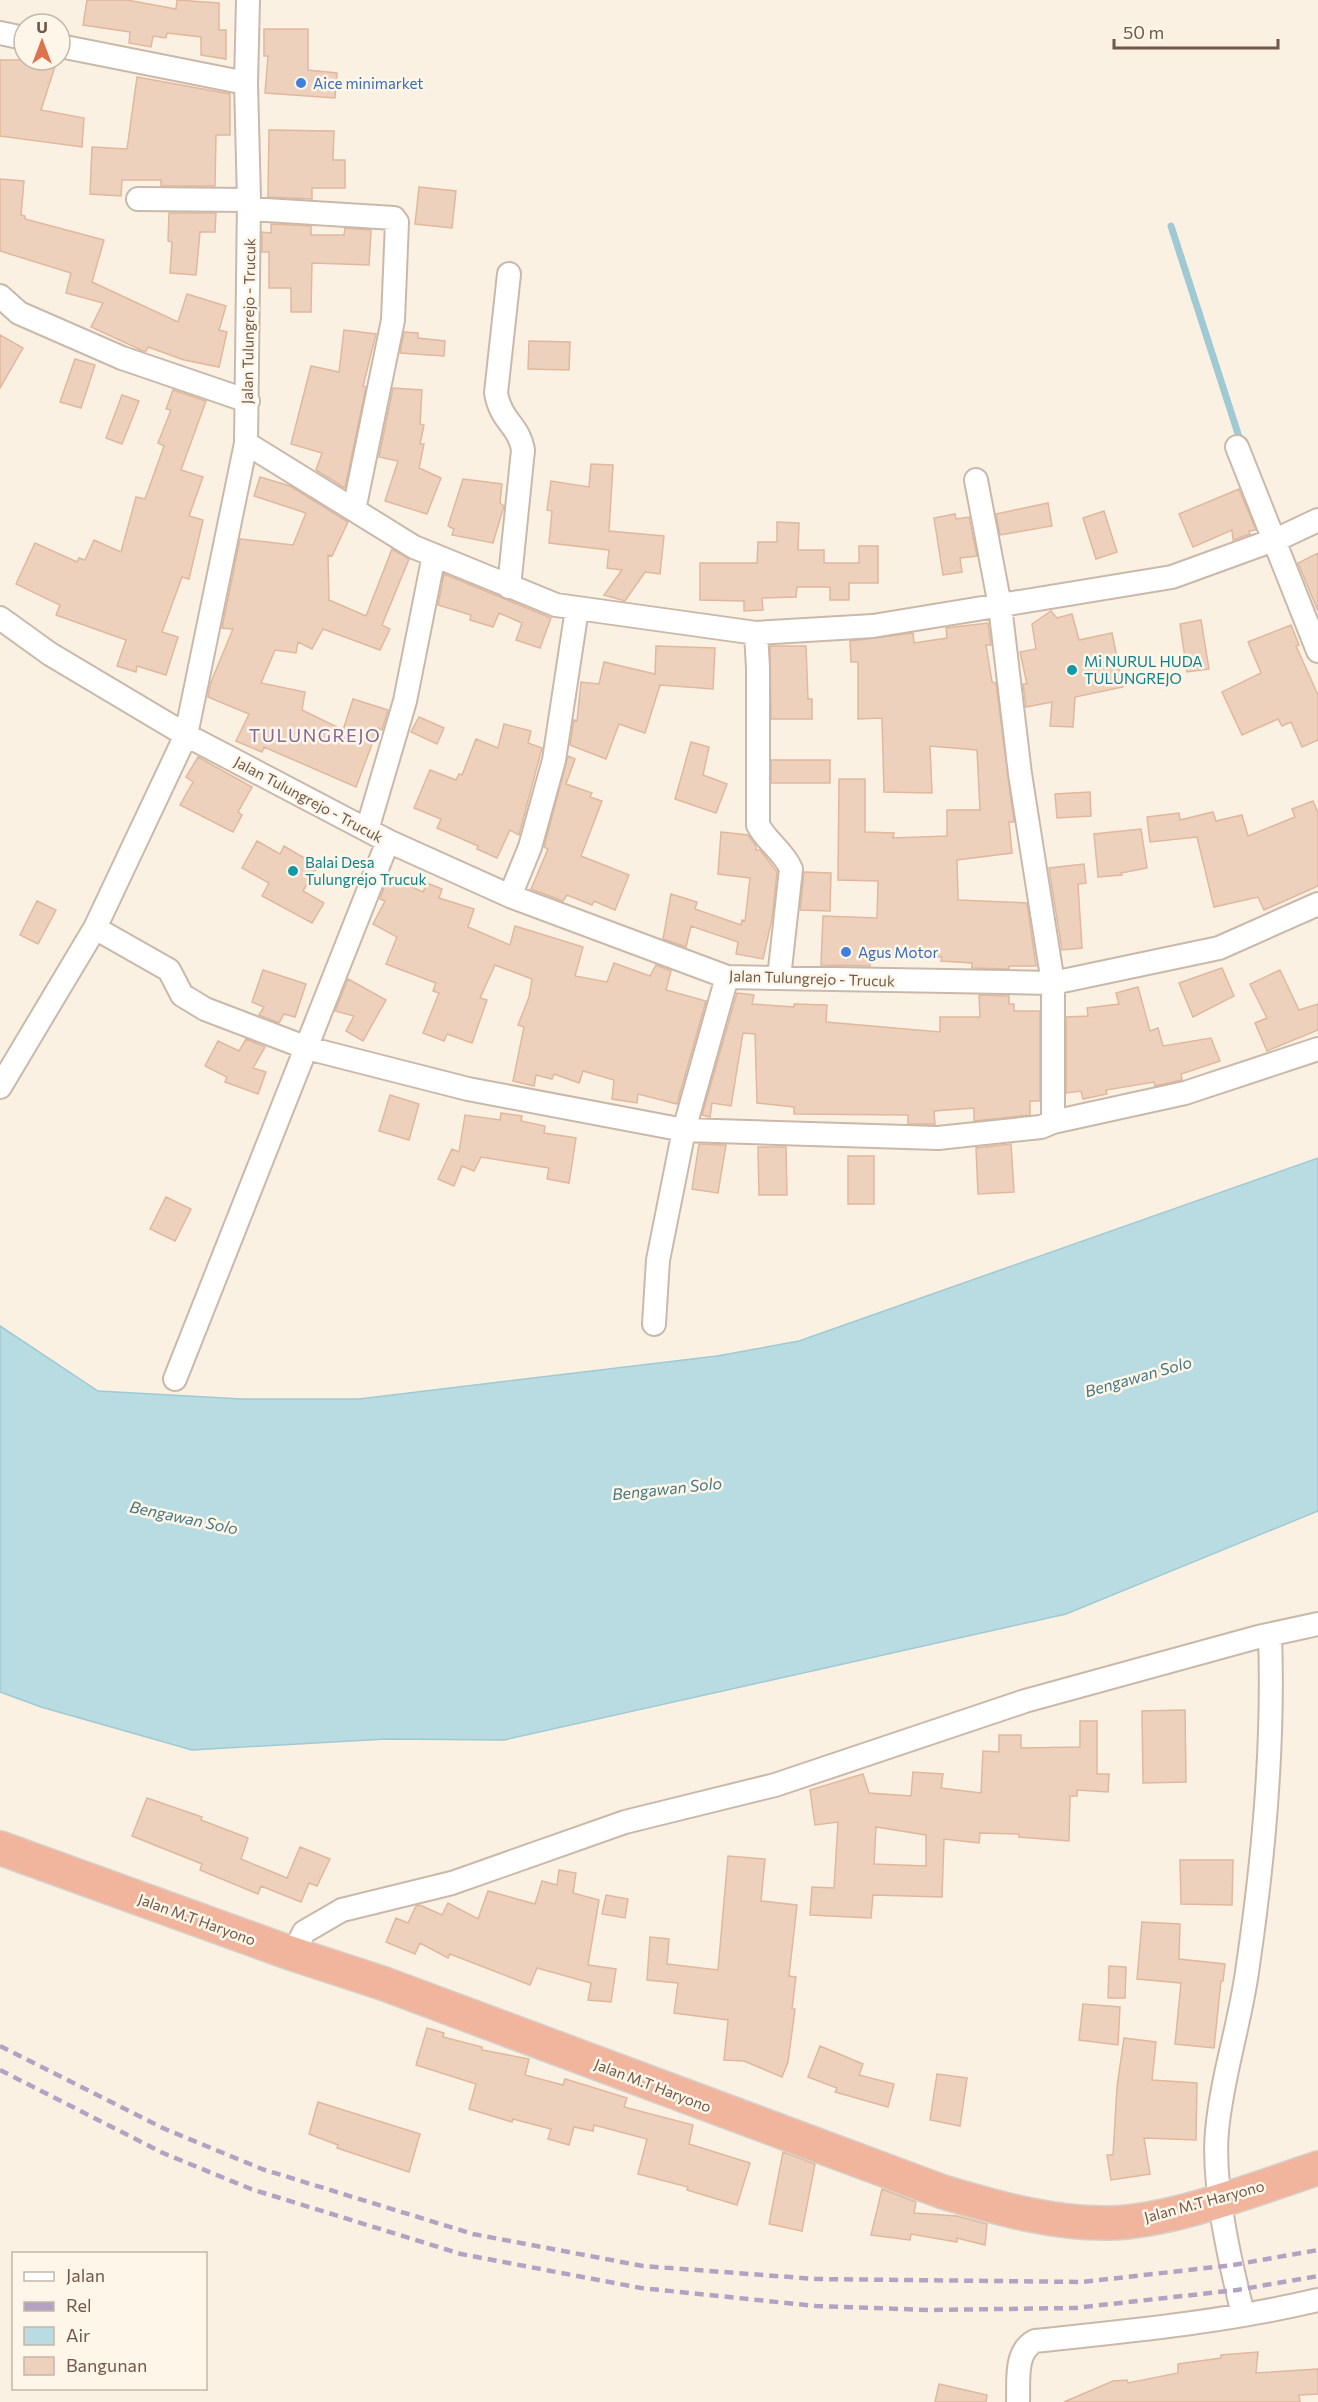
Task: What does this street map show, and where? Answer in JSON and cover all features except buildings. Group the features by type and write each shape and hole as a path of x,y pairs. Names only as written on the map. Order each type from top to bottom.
{"highway":[{"name":"Jalan M.T Haryono","path":"0,1848 292,1954 382,1983 909,2180 1019,2215 1110,2223 1165,2215 1221,2200 1318,2168"}],"street":[{"name":"Jalan Tulungrejo - Trucuk","path":"248,0 246,83 249,204 246,443 186,735 388,841 510,896 727,977 1053,983 1219,948 1318,904"},
{"path":"72,48 246,83"},
{"path":"138,199 249,204 394,219 397,222 393,321 354,510"},
{"path":"509,274 496,393 499,410 520,437 523,450 509,587"},
{"path":"0,296 19,312 122,358 248,401"},
{"path":"246,443 414,547 556,605 756,633 873,627 1172,578 1273,540 1318,520"},
{"path":"1237,447 1318,651"},
{"path":"976,480 1000,606 1020,774 1053,983 1053,1122"},
{"path":"367,830 405,701 434,555"},
{"path":"510,896 530,847 554,760 577,609"},
{"path":"0,618 50,654 186,735 95,928 0,1087"},
{"path":"756,633 758,825 763,835 788,861 791,869 779,978"},
{"path":"175,1379 388,841"},
{"path":"95,928 169,970 182,995 192,1003 307,1048 468,1089 684,1130 938,1138 1041,1127 1053,1122 1185,1093 1318,1049"},
{"path":"654,1324 658,1260 684,1130 727,977"},
{"path":"292,1954 304,1932 321,1919 342,1910 452,1883 625,1822 775,1785 1025,1701 1318,1624"},
{"path":"1244,2314 1221,2200 1217,2133 1248,1968 1261,1860 1272,1699 1270,1635"},
{"path":"1017,2402 1020,2357 1025,2346 1035,2341 1170,2326 1318,2300"}],"water":[{"name":"Bengawan Solo","path":"1318,1158 1318,1511 1066,1614 504,1740 386,1739 192,1750 41,1707 0,1692 0,1326 98,1391 242,1399 359,1399 717,1356 799,1341"}],"waterway":[{"path":"1171,226 1241,443"}],"railway":[{"path":"0,2046 165,2129 262,2169 473,2234 643,2266 816,2279 1082,2282 1233,2265 1318,2250"},
{"path":"0,2070 163,2153 251,2189 461,2254 641,2288 816,2306 929,2310 1075,2308 1237,2290 1318,2276"}],"place":[{"name":"Aice minimarket","path":"301,83"},
{"name":"Mi NURUL HUDA TULUNGREJO","path":"1072,670"},
{"name":"Balai Desa Tulungrejo Trucuk","path":"293,871"},
{"name":"Agus Motor","path":"846,952"}],"district":[{"name":"TULUNGREJO","path":"315,735"}]}
